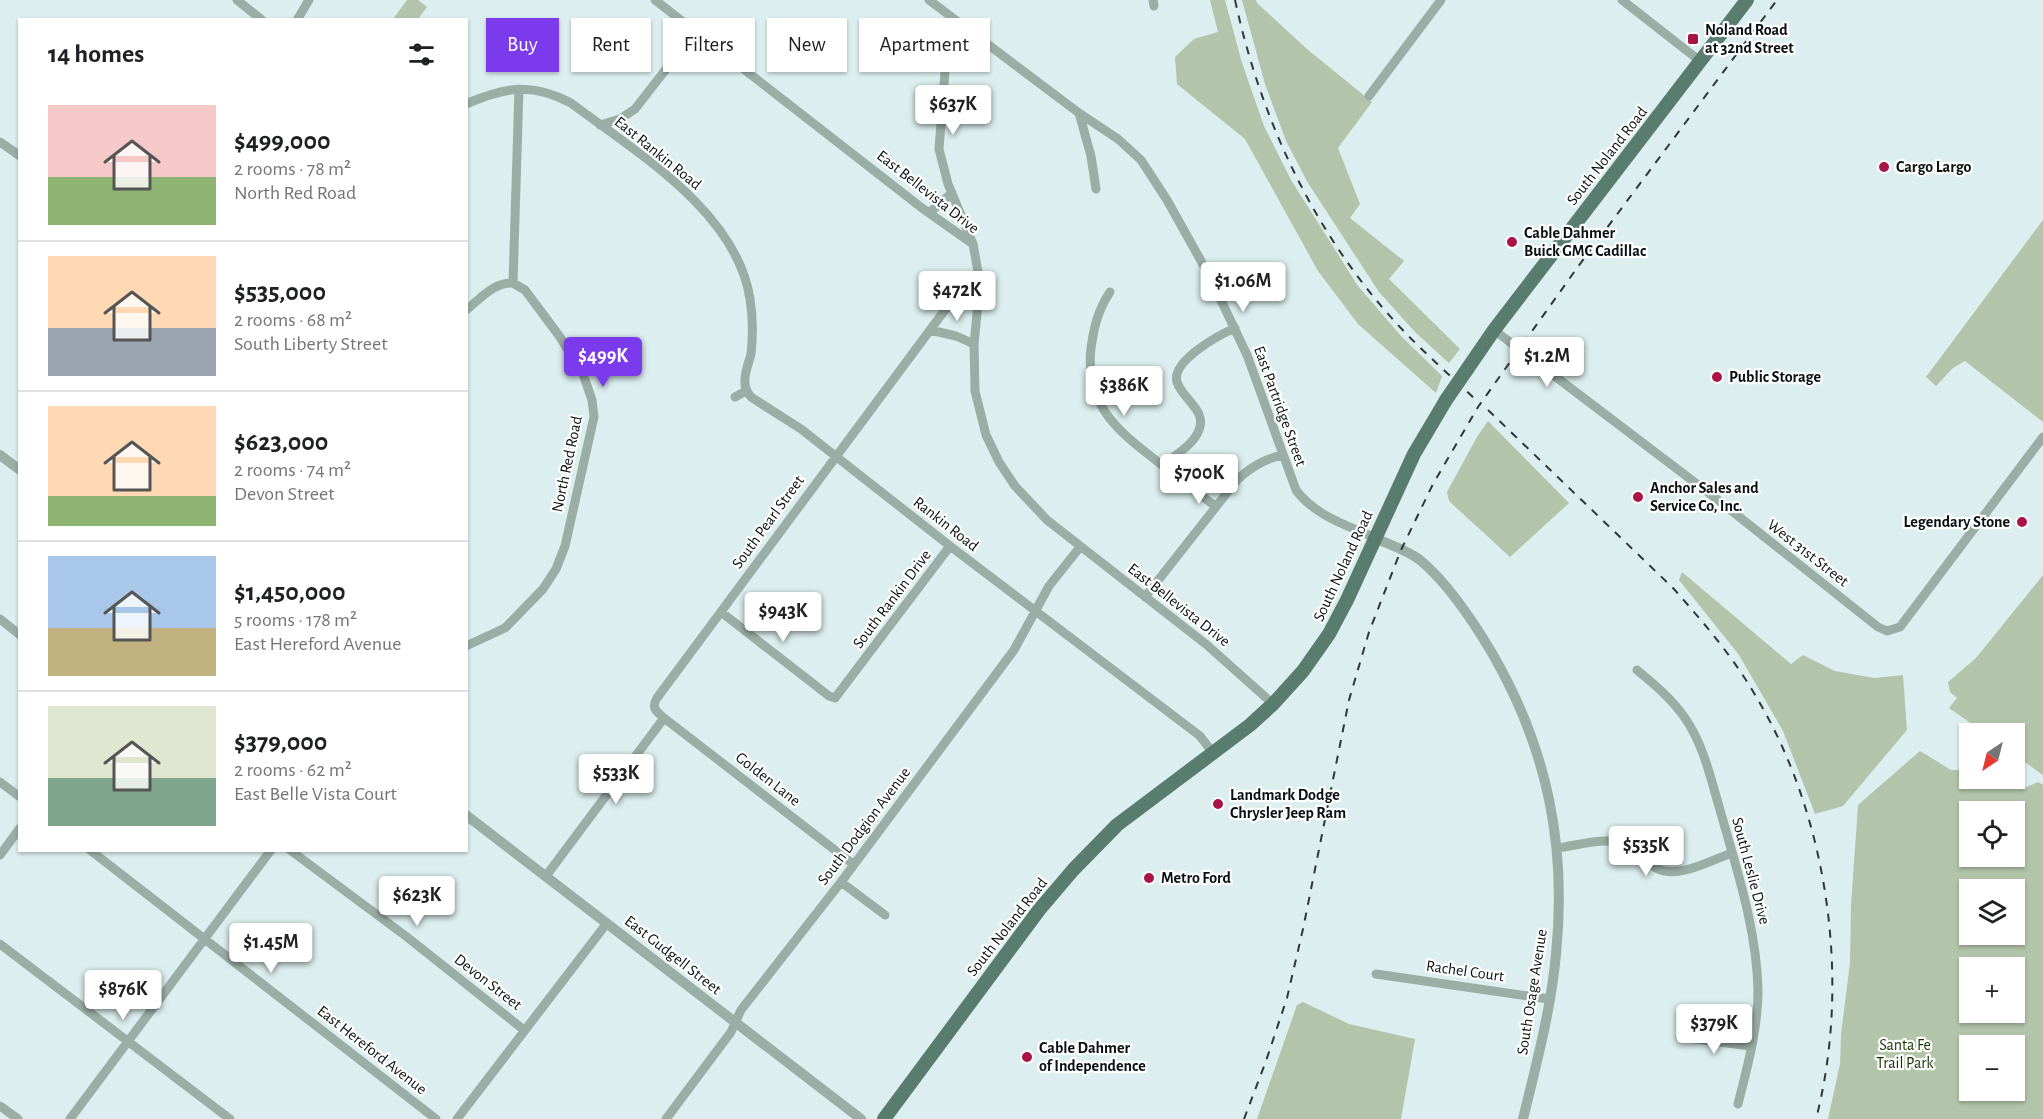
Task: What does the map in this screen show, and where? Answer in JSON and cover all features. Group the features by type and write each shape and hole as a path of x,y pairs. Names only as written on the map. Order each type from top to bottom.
{"main road":[{"name":"South Noland Road","path":"884,1119 1039,910 1073,870 1117,825 1250,725 1304,671 1329,634 1347,600 1414,454 1446,400 1494,330 1747,0"}],"street":[{"path":"237,0 259,18"},
{"path":"298,18 309,0"},
{"name":"East Bellevista Drive","path":"655,0 678,18"},
{"name":"East Partridge Street","path":"929,0 952,18"},
{"path":"1369,96 1441,0"},
{"path":"1622,0 1700,61"},
{"name":"East Partridge Street","path":"990,47 1126,146 1141,160 1157,182 1210,277 1234,328 1268,410 1296,490 1309,505 1323,515 1375,538"},
{"path":"600,125 620,119 634,110 664,72"},
{"name":"East Bellevista Drive","path":"747,72 973,244 980,284 974,344 974,375 978,405 986,435 999,462 1015,486 1047,520 1207,645 1273,704"},
{"path":"944,72 940,130 942,164 973,244"},
{"name":"East Rankin Road","path":"468,103 487,95 528,88 555,94 571,103 665,174 714,222 736,255 750,298 753,332 751,355 744,381 746,391"},
{"path":"468,308 496,285 503,282 513,283 519,89"},
{"path":"1079,113 1091,156 1096,189"},
{"path":"0,142 18,155"},
{"path":"930,213 952,193"},
{"name":"South Pearl Street","path":"664,718 655,710 654,703 834,456 958,291 978,272"},
{"name":"North Red Road","path":"468,645 504,628 543,589 556,568 565,546 592,430 592,400 583,374 560,337 525,290 513,283"},
{"path":"1110,292 1096,319 1090,362 1092,382 1097,398 1110,422 1215,506"},
{"path":"1163,466 1191,442 1198,433 1200,424 1197,410 1184,395 1176,380 1179,369 1195,352 1234,328"},
{"path":"930,330 956,336 974,344"},
{"name":"West 31st Street","path":"1494,330 1718,500 1878,627 1887,631 1897,629 2043,436"},
{"path":"735,397 746,391"},
{"name":"Rankin Road","path":"746,391 751,397 801,429 1035,612 1200,736 1213,753"},
{"path":"0,454 18,468"},
{"path":"1145,597 1237,480 1250,467 1282,455"},
{"name":"South Osage Avenue","path":"1375,538 1419,560 1448,590 1486,642 1509,682 1527,723 1539,756 1550,799 1557,848 1559,918 1556,955 1549,999 1523,1119"},
{"name":"South Rankin Drive","path":"721,612 829,696 835,698 950,546"},
{"name":"South Dodgion Avenue","path":"666,1119 731,1032 741,1010 841,882 1014,650 1049,586 1080,547"},
{"path":"0,620 18,634"},
{"name":"South Leslie Drive","path":"1636,670 1668,696 1687,720 1709,772 1754,939 1758,993 1751,1046 1738,1104"},
{"path":"546,876 664,718"},
{"name":"Golden Lane","path":"664,718 854,864"},
{"path":"0,782 18,796"},
{"name":"East Gudgell Street","path":"468,817 861,1119"},
{"path":"0,855 18,831"},
{"path":"1557,848 1604,842 1620,843 1635,849 1654,867 1672,872 1732,853"},
{"name":"East Hereford Avenue","path":"93,852 436,1119"},
{"path":"70,1119 270,852"},
{"name":"Devon Street","path":"293,852 407,937 524,1030"},
{"path":"841,882 885,915"},
{"path":"457,1119 607,923"},
{"path":"0,944 230,1119"},
{"name":"Rachel Court","path":"1376,974 1549,999"},
{"path":"1680,1037 1751,1046"},
{"path":"0,1106 18,1119"}],"green space":[{"path":"407,0 418,0 427,7 419,18 394,18"},
{"path":"1210,0 1225,0 1242,63 1264,126 1291,180 1358,286 1401,336 1442,376 1436,393 1358,324 1318,271 1245,139 1177,84 1175,57 1194,39 1218,32"},
{"path":"1242,0 1256,0 1307,49 1372,102 1338,148 1360,204 1350,218 1404,261 1389,279 1460,349 1449,363 1416,333 1379,292 1308,183 1286,141 1265,84"},
{"path":"2043,220 2043,422 1965,361 1953,368 1936,386 1926,377"},
{"path":"1488,421 1569,503 1510,557 1449,501 1447,492"},
{"path":"1682,572 1791,664 1803,655 1835,671 1874,678 1903,675 1907,730 1843,806 1815,814 1783,731 1739,655 1679,580"},
{"path":"2043,575 2043,775 2025,762 2025,723 1971,723 1949,708 1957,698 1950,692 1948,682 1976,658"},
{"name":"Santa Fe Trail Park","path":"1920,751 1951,770 1959,770 1959,789 2025,789 2038,782 2043,785 2043,1119 1828,1119 1840,1064 1841,1034 1850,963 1851,905 1858,805"},
{"path":"1303,1002 1349,1024 1415,1039 1401,1119 1257,1119 1297,1005"}],"railway":[{"path":"1235,0 1246,45 1276,132 1316,214 1368,290 1398,325 1477,401"},
{"path":"1244,1119 1287,998 1349,700 1369,632 1401,550 1433,484 1478,407 1577,268 1777,0"},
{"path":"1488,410 1685,601 1739,670 1758,700 1782,747 1802,797 1817,850 1827,904 1832,959 1832,1013 1826,1067 1816,1119"}],"place":[{"name":"Noland Road at 32nd Street","path":"1693,39"},
{"name":"Cargo Largo","path":"1884,167"},
{"name":"Cable Dahmer Buick GMC Cadillac","path":"1512,242"},
{"name":"Public Storage","path":"1717,377"},
{"name":"Anchor Sales and Service Co, Inc.","path":"1638,497"},
{"name":"Legendary Stone","path":"2022,522"},
{"name":"Landmark Dodge Chrysler Jeep Ram","path":"1218,804"},
{"name":"Metro Ford","path":"1149,878"},
{"name":"Cable Dahmer of Independence","path":"1027,1057"}]}
